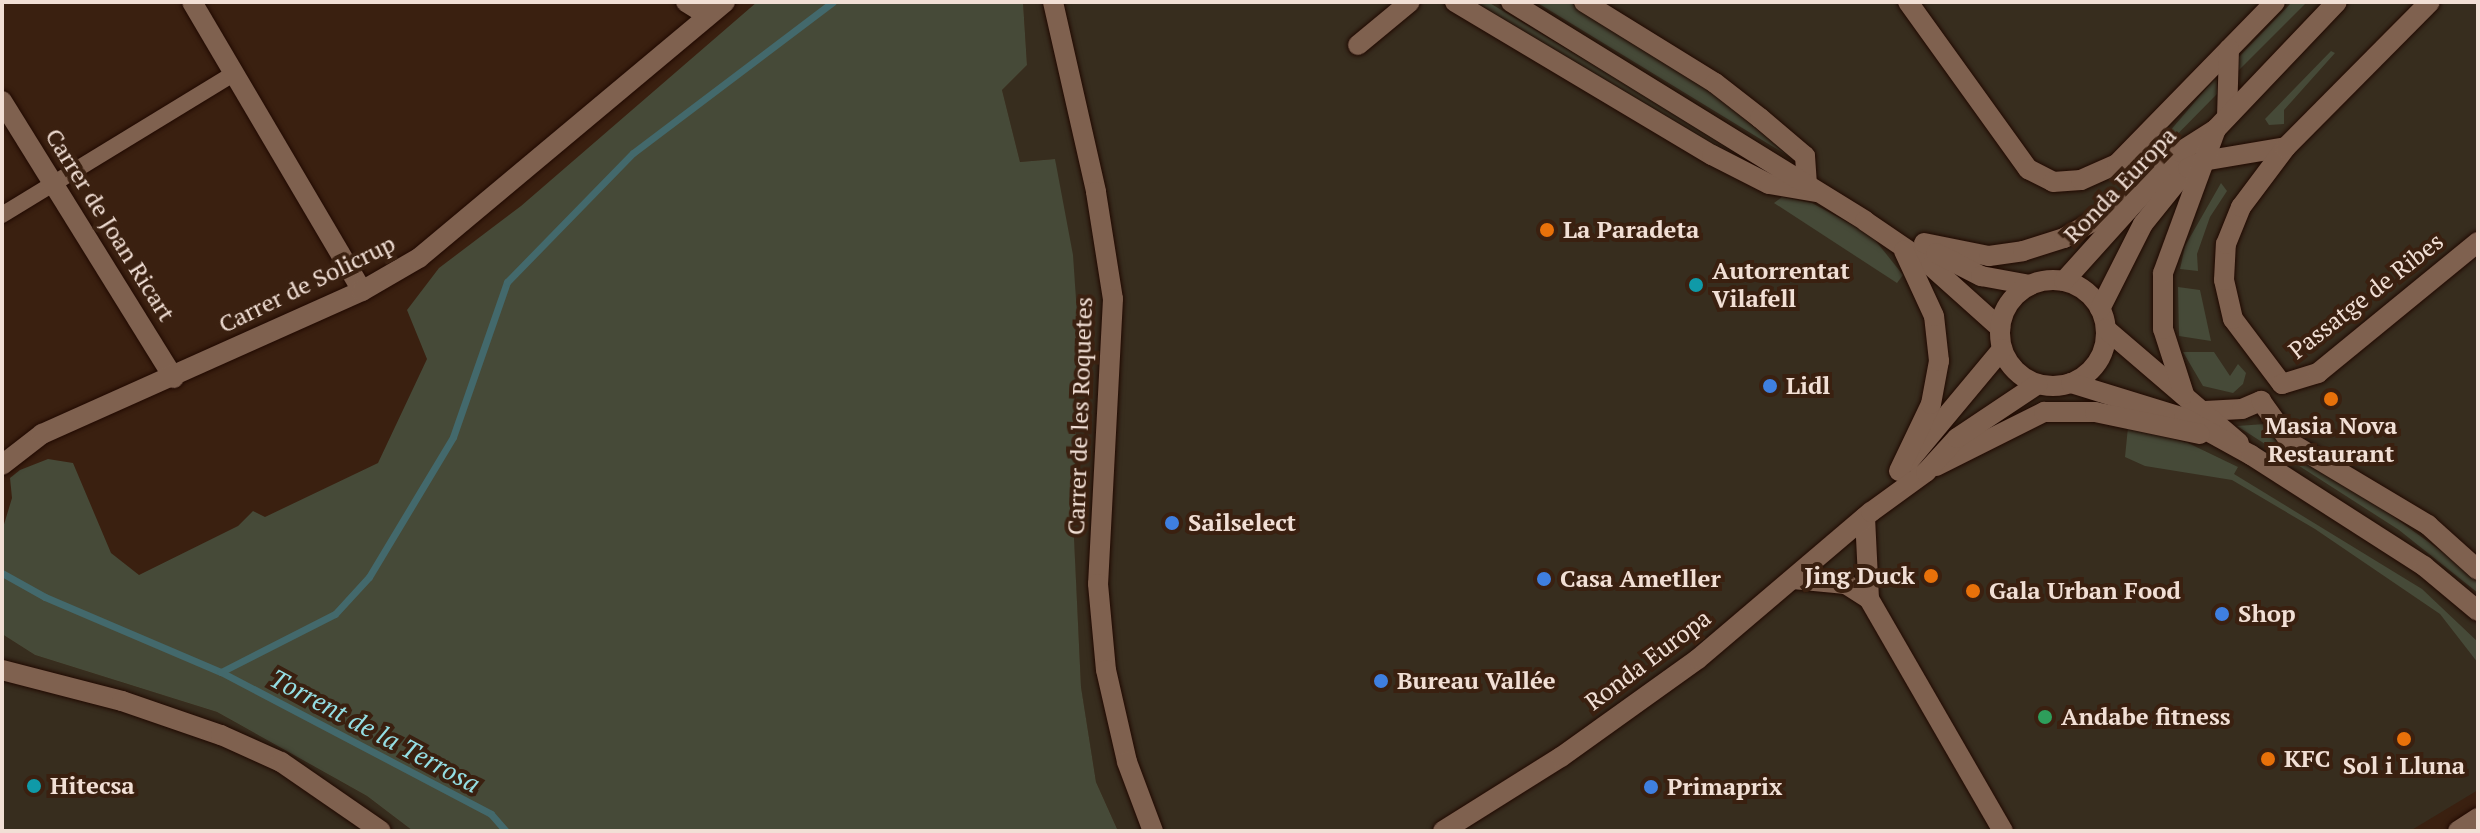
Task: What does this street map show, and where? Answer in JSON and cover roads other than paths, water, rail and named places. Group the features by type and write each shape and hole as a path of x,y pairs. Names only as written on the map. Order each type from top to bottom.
{"street":[{"path":"192,2 362,291"},
{"path":"686,2 707,15"},
{"name":"Carrer de Solicrup","path":"2,449 29,442 174,378 362,291 419,258 725,2"},
{"name":"Carrer de les Roquetes","path":"1053,2 1096,192 1113,299 1098,584 1106,670 1127,762 1153,831"},
{"path":"1358,45 1410,2"},
{"path":"1455,2 1712,155 1769,184 1814,189"},
{"path":"1511,2 1865,221 1931,266 2001,338 2016,371 2038,384 2071,383 2184,418 2204,434"},
{"path":"1584,2 1715,83 1760,118 1805,156 1814,189"},
{"name":"Ronda Europa","path":"1908,2 2028,169 2040,178 2081,180 2130,152 2275,2"},
{"name":"Ronda Europa","path":"2064,281 2180,152 2221,123 2337,2"},
{"path":"2205,411 2242,409 2261,401 2282,384 2233,319 2224,261 2241,207 2286,147 2430,2"},
{"name":"Ronda Europa","path":"2203,161 2221,123 2229,49"},
{"path":"2,215 235,73"},
{"name":"Carrer de Joan Ricart","path":"2,101 174,378"},
{"name":"Ronda Europa","path":"2103,319 2143,224 2188,168 2203,161 2286,147"},
{"path":"2184,394 2163,329 2163,273 2203,161"},
{"path":"1865,221 1924,243 1989,256 2023,251 2064,238 2140,195"},
{"name":"Passatge de Ribes","path":"2282,384 2318,373 2478,242"},
{"path":"1924,243 1945,260 1981,276 2030,285 2064,281 2087,293 2103,319 2251,455"},
{"path":"1899,471 1931,404 1939,361 1934,316 1902,249"},
{"path":"2001,338 2008,305 2030,285"},
{"path":"2071,383 2096,364 2103,319"},
{"name":"Ronda Europa","path":"1868,514 2001,338"},
{"name":"Ronda Europa","path":"1443,831 1561,757 1650,694 1868,514 1926,472 1957,438 2038,384"},
{"path":"2261,401 2291,443 2428,525 2478,570"},
{"path":"1926,472 2044,412 2095,412 2204,434 2251,455 2424,566 2478,611"},
{"name":"Carrer de Solicrup","path":"2,465 29,442"},
{"path":"1868,514 1869,599"},
{"path":"1793,579 1846,584 1869,599 2003,831"},
{"path":"2,670 122,701 221,735 281,762 381,831"},
{"path":"2458,831 2478,818"}],"waterway":[{"path":"221,672 335,614 369,577 453,437 507,282 633,153 833,2"},
{"name":"Torrent de la Terrosa","path":"2,573 45,597 221,672 491,814 506,831"}],"place":[{"name":"La Paradeta","path":"1547,230"},
{"name":"Autorrentat Vilafell","path":"1696,285"},
{"name":"Lidl","path":"1770,386"},
{"name":"Masia Nova Restaurant","path":"2331,399"},
{"name":"Sailselect","path":"1172,523"},
{"name":"Jing Duck","path":"1931,576"},
{"name":"Casa Ametller","path":"1544,579"},
{"name":"Gala Urban Food","path":"1973,591"},
{"name":"Shop","path":"2222,614"},
{"name":"Bureau Vallée","path":"1381,681"},
{"name":"Andabe fitness","path":"2045,717"},
{"name":"Sol i Lluna","path":"2404,739"},
{"name":"KFC","path":"2268,759"},
{"name":"Hitecsa","path":"34,786"},
{"name":"Primaprix","path":"1651,787"}]}
